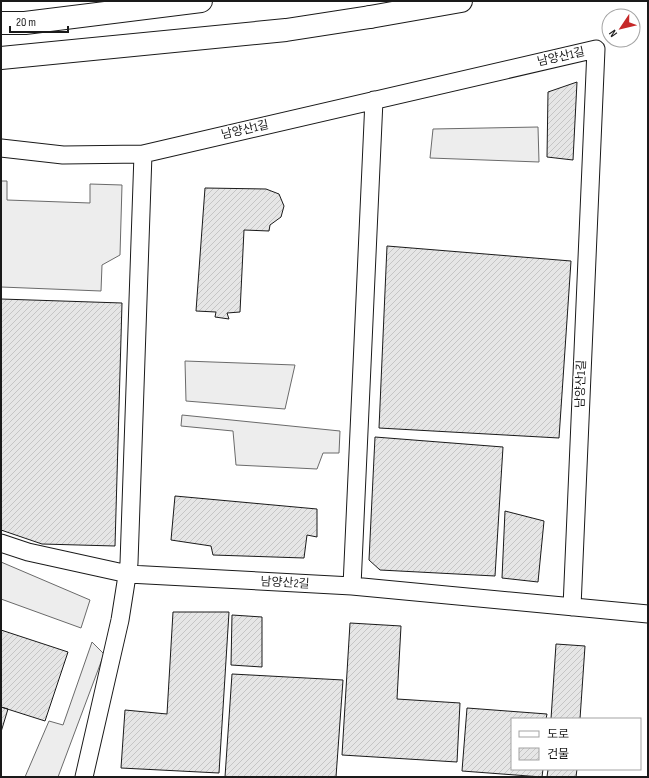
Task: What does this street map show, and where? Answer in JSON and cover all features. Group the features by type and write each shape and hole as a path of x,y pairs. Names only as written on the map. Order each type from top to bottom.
{"main road":[{"path":"1,23 25,23 201,1"},
{"path":"1,58 286,30 461,1"}],"street":[{"name":"남양산1길","path":"1,148 63,155 143,154 596,49 572,607"},
{"path":"352,586 374,100"},
{"path":"84,777 120,620 128,574 143,154"},
{"name":"남양산2길","path":"1,543 28,552 128,574 352,586 648,614"}],"shaded area":[{"path":"538,127 539,162 430,158 433,129"},
{"path":"1,181 7,181 7,200 90,203 90,184 122,185 120,255 102,265 101,291 1,287"},
{"path":"185,361 295,365 285,409 186,401"},
{"path":"182,415 340,431 339,453 323,453 317,469 236,465 233,431 181,426"},
{"path":"1,562 90,600 81,628 1,599"},
{"path":"92,642 104,654 58,777 25,777 49,721 63,725"}],"building":[{"path":"577,82 573,160 547,157 548,92"},
{"path":"205,188 266,189 279,194 284,206 281,217 270,225 269,231 244,230 240,312 227,313 229,319 215,317 216,312 196,311"},
{"path":"387,246 571,261 559,438 379,428"},
{"path":"1,299 122,303 115,546 42,544 1,530"},
{"path":"375,437 503,447 495,576 380,570 369,560"},
{"path":"175,496 317,509 317,537 307,535 304,558 213,555 211,546 171,540"},
{"path":"505,511 544,521 538,582 502,578"},
{"path":"173,612 229,612 219,773 121,768 125,710 167,714"},
{"path":"232,615 262,617 262,667 231,665"},
{"path":"350,623 401,626 397,699 460,703 457,762 342,755"},
{"path":"1,630 68,652 45,721 1,707"},
{"path":"556,644 585,646 580,718 551,718"},
{"path":"232,674 343,680 336,777 225,777"},
{"path":"1,707 8,709 1,732"},
{"path":"467,708 547,714 546,718 511,718 511,770 543,770 542,777 462,771"},
{"path":"548,770 577,770 576,777 547,777"}]}
